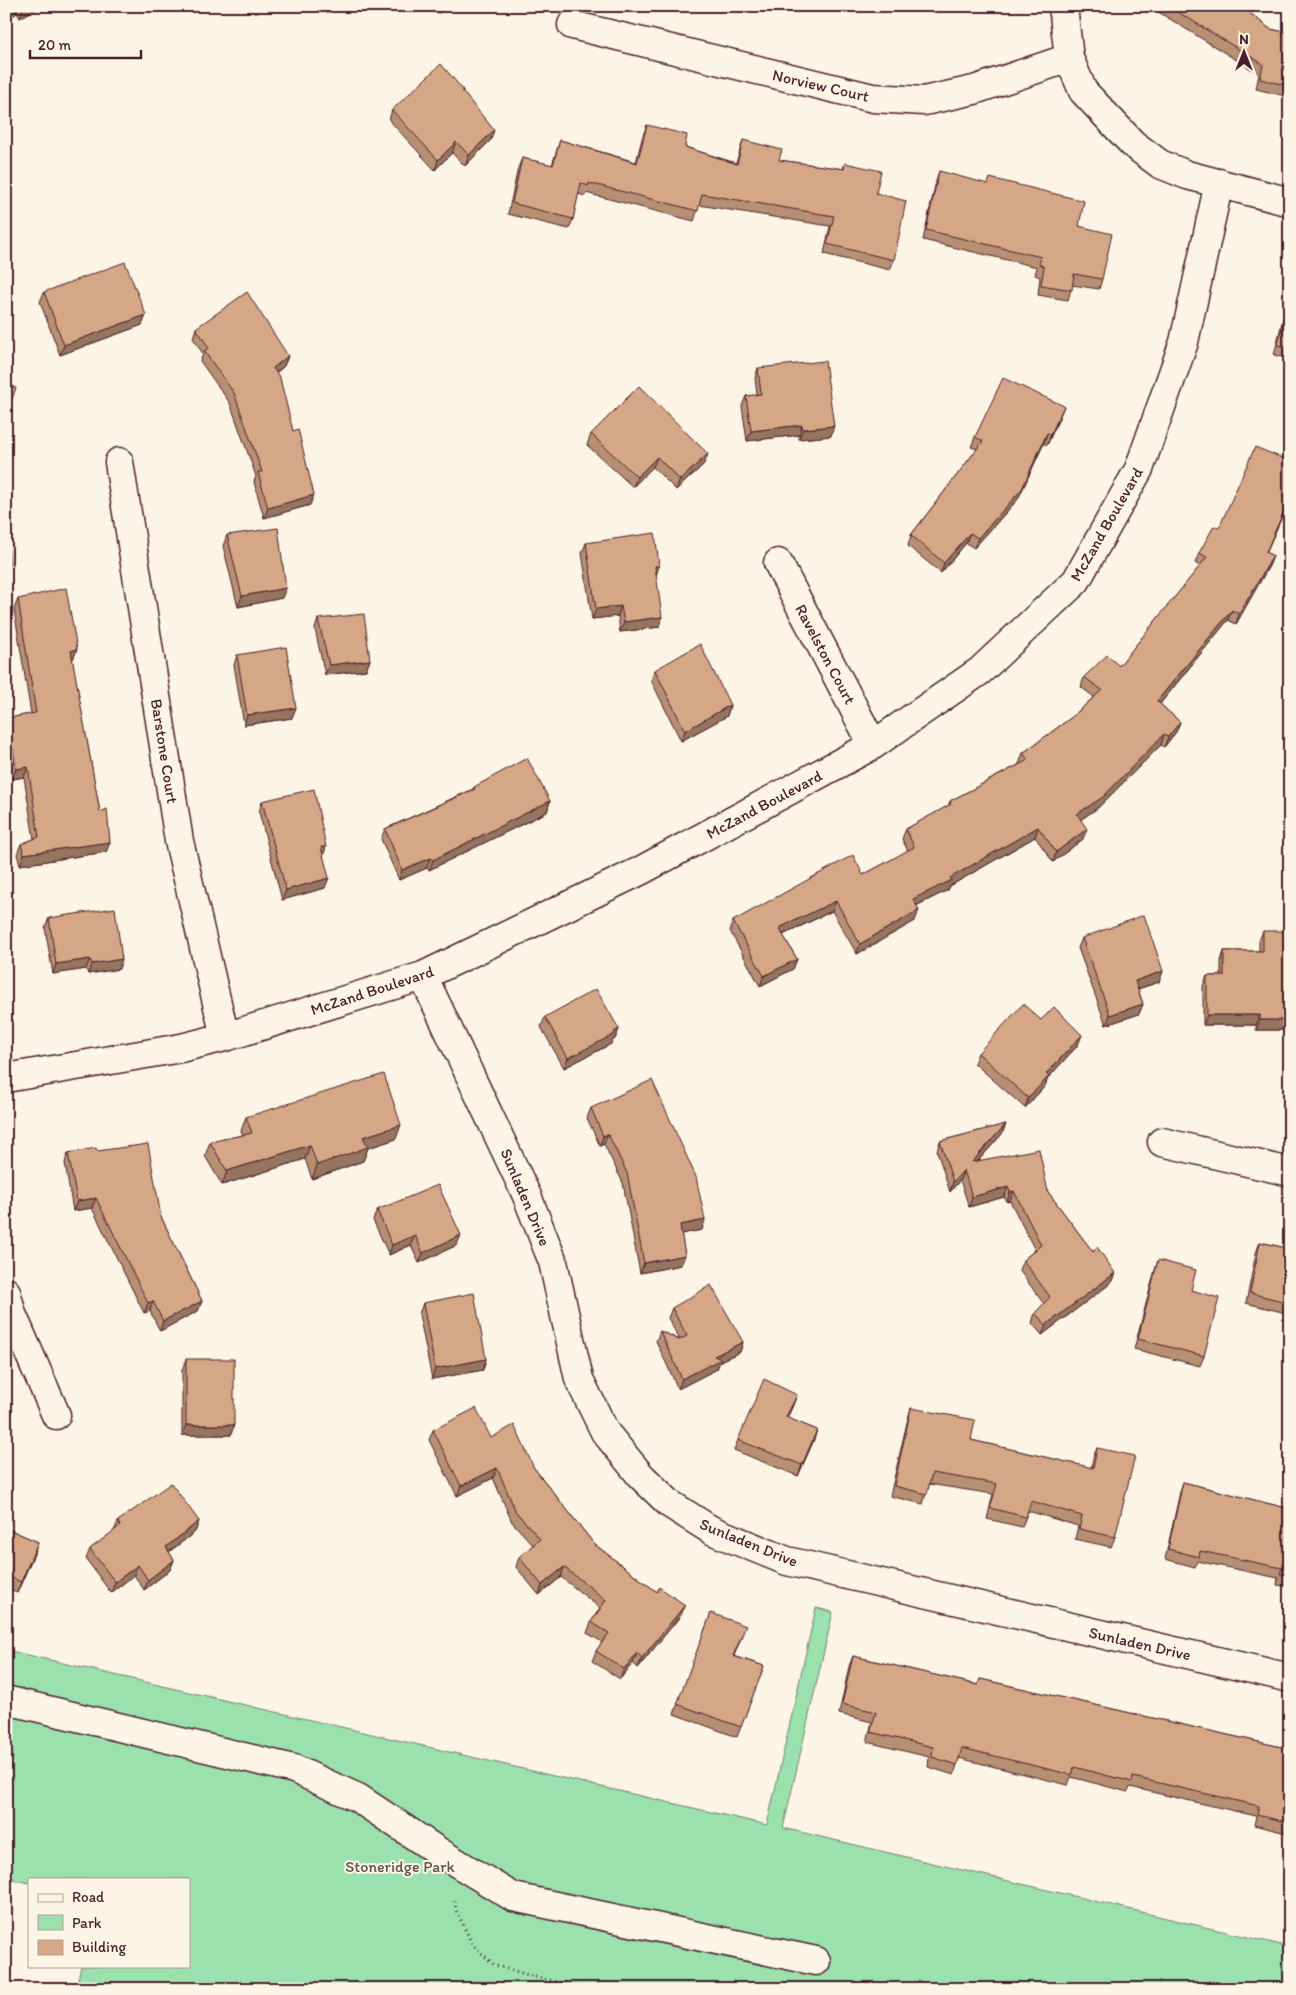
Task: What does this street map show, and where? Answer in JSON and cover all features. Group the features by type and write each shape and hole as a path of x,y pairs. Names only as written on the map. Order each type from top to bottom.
{"street":[{"path":"1063,6 1069,58 1083,91 1133,144 1160,164 1187,175 1290,202"},
{"name":"Norview Court","path":"572,24 873,98 924,102 974,90 1069,58"},
{"name":"McZand Boulevard","path":"6,1078 181,1048 225,1037 423,976 640,871 873,745 980,671 1076,581 1138,468 1181,351 1219,183"},
{"name":"Barstone Court","path":"119,462 180,840 225,1037"},
{"name":"Ravelston Court","path":"778,563 873,745"},
{"name":"Sunladen Drive","path":"423,976 503,1142 553,1262 579,1379 605,1432 640,1476 670,1504 711,1530 787,1561 1290,1678"},
{"path":"1162,1142 1290,1172"},
{"path":"6,1292 12,1314 56,1414"},
{"path":"6,1700 294,1769 358,1798 448,1858 513,1897 816,1961"}],"path":[{"path":"448,1858 456,1910 472,1944 494,1964 535,1977 591,1989"}],"green space":[{"name":"Stoneridge Park","path":"816,1608 833,1612 783,1828 1290,1947 1290,1989 76,1989 81,1968 190,1968 190,1878 28,1878 28,1883 6,1878 6,1650 767,1825"}],"building":[{"path":"6,6 15,6 6,13"},
{"path":"1168,6 1241,6 1270,29 1290,33 1290,86 1260,79 1263,64"},
{"path":"441,64 494,130 469,155 456,142 438,160 392,110"},
{"path":"647,125 687,135 685,147 737,164 743,140 782,150 779,160 844,169 845,163 881,171 876,193 906,201 894,260 827,244 834,216 702,194 698,211 589,183 588,186 581,183 573,219 512,203 522,158 553,165 560,140 637,163"},
{"path":"939,171 988,184 990,178 1084,201 1079,226 1112,234 1102,279 1074,274 1072,290 1041,285 1044,267 1039,264 1041,257 926,230"},
{"path":"125,262 146,315 64,345 44,292"},
{"path":"247,292 288,356 273,368 280,378 293,431 298,429 314,495 268,508 258,472 262,472 234,393 204,351 209,348 196,328"},
{"path":"1290,294 1290,348 1278,345"},
{"path":"825,361 834,426 803,429 802,425 751,431 746,396 761,394 758,368"},
{"path":"1003,378 1064,406 1051,434 1047,433 1022,489 978,538 970,533 944,563 911,535 983,441 975,437"},
{"path":"6,385 16,388 6,415"},
{"path":"639,386 708,454 680,480 657,457 637,477 591,434"},
{"path":"1255,447 1290,461 1290,497 1266,552 1273,556 1239,614 1232,610 1157,701 1180,722 1168,737 1164,734 1103,797 1077,814 1087,829 1056,852 1038,827 950,878 952,880 913,899 919,910 860,944 836,901 779,928 797,959 764,976 733,921 853,855 863,875 914,847 906,829 951,804 950,801 1028,760 1023,753 1072,717 1102,690 1084,677 1107,655 1119,666 1207,557 1199,553 1214,526 1219,528"},
{"path":"6,522 10,563 6,564"},
{"path":"278,528 286,588 242,596 227,535"},
{"path":"655,533 659,566 655,566 662,617 624,622 621,606 596,609 586,543"},
{"path":"66,588 77,649 71,651 100,812 107,809 110,842 24,854 21,844 39,837 28,767 16,769 8,718 36,713 18,599"},
{"path":"364,614 370,660 329,665 318,619"},
{"path":"700,644 730,705 685,731 655,670"},
{"path":"286,647 296,708 247,715 237,655"},
{"path":"527,758 550,801 433,860 430,858 402,870 385,829 475,789 474,787"},
{"path":"314,789 326,847 321,847 329,878 286,890 262,801"},
{"path":"115,908 122,959 92,964 90,959 56,964 49,918"},
{"path":"1144,915 1163,971 1135,981 1143,1004 1110,1015 1082,938"},
{"path":"1263,931 1290,931 1290,1020 1260,1020 1260,1015 1207,1015 1207,976 1224,976 1224,951 1263,951"},
{"path":"596,989 619,1029 614,1032 615,1034 568,1058 545,1017"},
{"path":"1023,1004 1041,1020 1054,1007 1082,1035 1046,1074 1049,1076 1028,1098 978,1053"},
{"path":"384,1074 401,1125 363,1137 368,1147 317,1165 310,1145 227,1171 210,1142 252,1133 246,1117"},
{"path":"652,1080 696,1177 705,1220 680,1225 685,1255 644,1263 627,1173 608,1134 603,1136 591,1108"},
{"path":"1006,1124 972,1162 1039,1149 1048,1192 1093,1252 1097,1247 1115,1273 1046,1325 1035,1313 1050,1297 1023,1260 1041,1245 1014,1191 1010,1192 1008,1187 972,1197 964,1170 953,1182 940,1141"},
{"path":"148,1144 161,1217 202,1301 163,1321 153,1301 148,1303 96,1198 77,1201 68,1153 96,1148 97,1151"},
{"path":"438,1185 461,1235 423,1253 415,1235 392,1245 377,1210"},
{"path":"1260,1242 1290,1249 1290,1303 1250,1293"},
{"path":"1158,1260 1196,1270 1191,1290 1219,1298 1204,1356 1138,1339"},
{"path":"711,1285 743,1342 714,1356 721,1359 682,1379 660,1331 679,1340 687,1336 672,1308"},
{"path":"474,1293 486,1359 435,1369 423,1303"},
{"path":"186,1359 234,1359 234,1425 186,1425"},
{"path":"764,1379 797,1395 786,1417 817,1430 802,1465 738,1440"},
{"path":"476,1408 491,1438 514,1425 534,1468 594,1544 657,1592 659,1587 685,1605 642,1658 637,1653 624,1669 596,1651 609,1633 591,1622 606,1600 564,1567 542,1585 519,1557 540,1539 516,1512 497,1468 461,1486 433,1430"},
{"path":"911,1408 975,1420 971,1440 1093,1468 1097,1448 1135,1456 1115,1537 1079,1529 1082,1516 1031,1501 1026,1517 990,1508 997,1484 932,1473 927,1494 894,1486"},
{"path":"1183,1482 1290,1509 1290,1577 1280,1574 1282,1568 1200,1551 1199,1557 1168,1549"},
{"path":"171,1483 199,1521 166,1547 174,1560 148,1580 138,1565 115,1582 90,1549 120,1526 118,1521"},
{"path":"6,1519 10,1521 8,1529 38,1542 21,1582 6,1575"},
{"path":"711,1613 746,1626 733,1656 764,1666 741,1727 677,1704"},
{"path":"853,1656 978,1685 980,1679 1290,1749 1290,1823 1257,1815 1259,1806 1133,1777 1132,1782 1074,1767 1072,1775 962,1748 957,1765 932,1757 933,1747 870,1732 876,1712 842,1704"}]}
